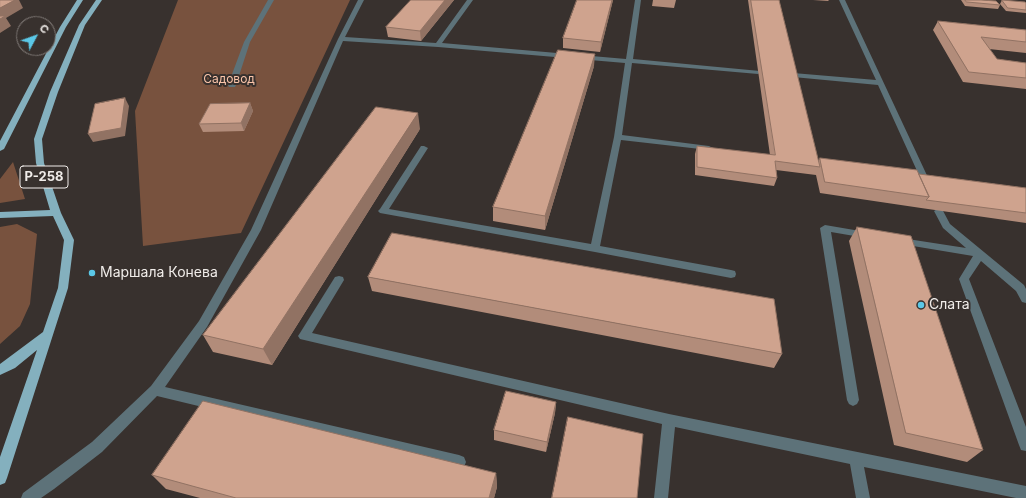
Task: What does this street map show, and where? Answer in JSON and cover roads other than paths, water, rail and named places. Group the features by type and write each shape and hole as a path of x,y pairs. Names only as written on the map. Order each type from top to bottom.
{"main road":[{"path":"1,148 64,26 80,0"},
{"name":"Р-258","path":"0,478 63,288 69,240 56,213 40,164 38,139 54,92 82,25 99,0"},
{"path":"0,216 32,212 56,213"},
{"path":"0,370 11,364 48,334"}],"street":[{"path":"232,85 247,42 271,0"},
{"path":"28,498 49,484 97,447 155,390 203,324 256,230 361,0"},
{"path":"438,45 470,0"},
{"path":"596,248 618,137 638,0"},
{"path":"842,0 927,184"},
{"path":"342,39 438,45 758,72"},
{"path":"793,75 881,83"},
{"path":"618,137 719,150"},
{"path":"424,148 383,211 596,248 731,274"},
{"path":"939,211 946,226 1020,288 1026,299"},
{"path":"853,400 825,228 980,254"},
{"path":"980,254 964,279 1026,445"},
{"path":"339,280 304,336 669,420 856,458 1002,493 1026,493"},
{"path":"155,390 459,462"},
{"path":"662,498 669,420"},
{"path":"856,458 863,498"}],"place":[{"name":"Маршала Конева","path":"92,273"},
{"name":"Слата","path":"921,305"}],"park label":[{"name":"Садовод","path":"229,79"}]}
